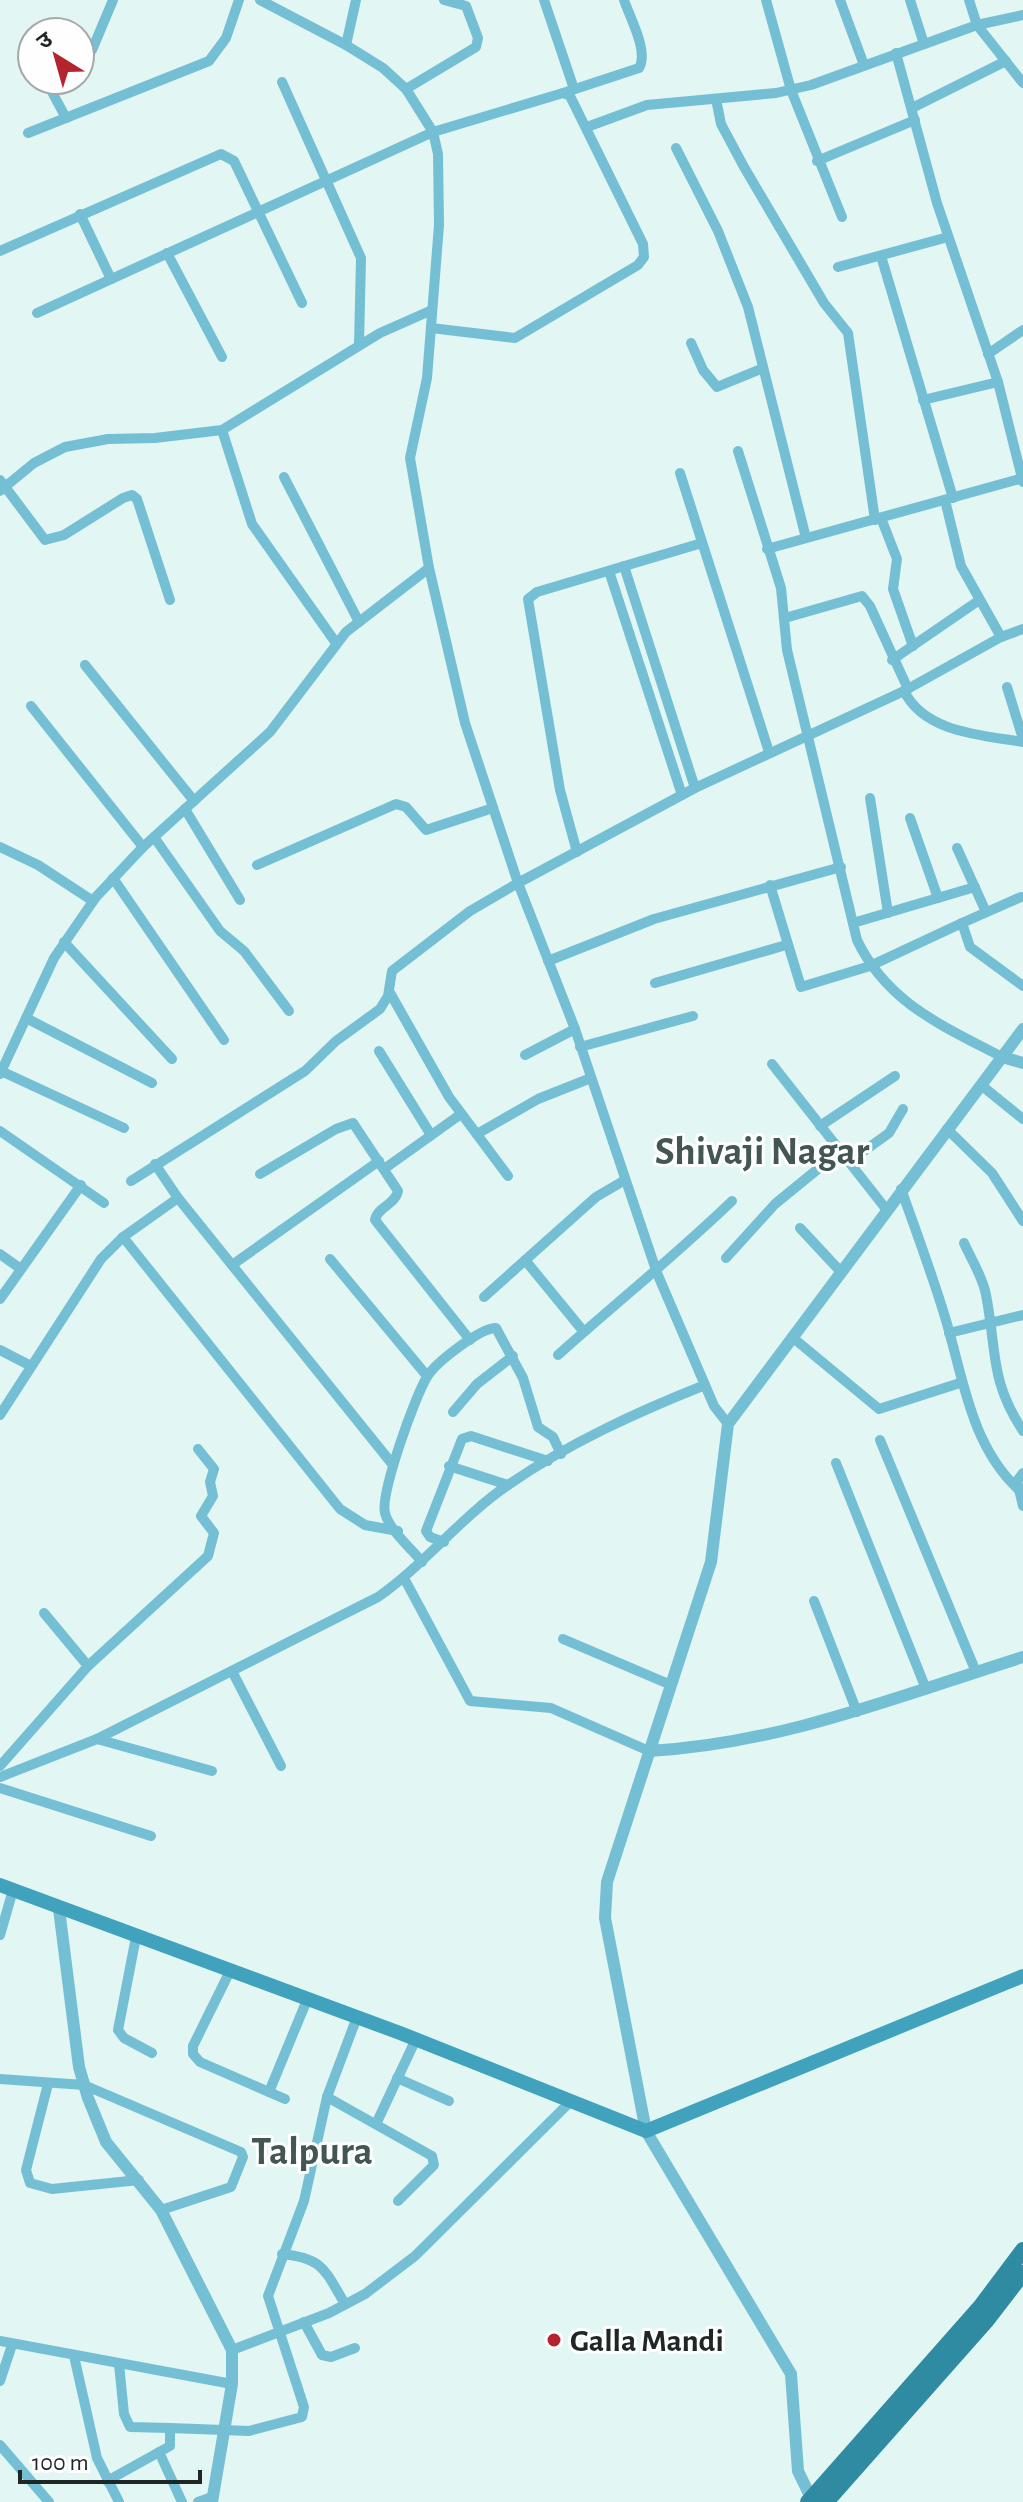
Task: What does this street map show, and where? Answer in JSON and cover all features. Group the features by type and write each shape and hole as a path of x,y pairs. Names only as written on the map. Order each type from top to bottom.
{"main road":[{"path":"7,1888 416,2039 646,2131 1023,1976"},
{"path":"814,2501 981,2306 1023,2250"},
{"path":"814,2501 987,2320 1023,2273"}],"street":[{"path":"96,40 113,0"},
{"path":"28,133 209,61 226,38 239,0"},
{"path":"260,0 383,68 406,89 433,132 438,154 439,225 427,378 410,458 429,568 465,723 518,883 575,1029 657,1273 714,1406 728,1424"},
{"path":"346,45 356,0"},
{"path":"406,89 476,47 478,38 466,6 444,0"},
{"path":"544,0 574,89"},
{"path":"37,313 433,132 631,71 642,62 624,0"},
{"path":"766,0 791,90 842,217"},
{"path":"840,0 864,65"},
{"path":"910,0 924,44"},
{"path":"969,0 977,25 1023,83"},
{"path":"587,127 647,105 791,90 977,25 1023,15"},
{"path":"767,549 1023,479 998,382 948,237 896,53"},
{"path":"817,161 913,114 1006,61"},
{"path":"282,82 328,180 363,269 359,345"},
{"path":"431,328 515,338 644,257 643,244 587,127 570,96 563,93"},
{"path":"54,96 66,118"},
{"path":"716,99 721,124 744,167 824,303 848,333 878,519 897,559 893,589 913,646"},
{"path":"676,148 718,231 748,307 806,538"},
{"path":"0,251 221,154 234,161 302,303"},
{"path":"80,214 111,279"},
{"path":"838,267 948,237"},
{"path":"167,253 222,357"},
{"path":"881,256 949,499 961,566 1001,637"},
{"path":"170,600 137,499 132,495 64,535 45,540 2,486 34,463 65,447 108,439 155,438 222,430 359,345 432,310"},
{"path":"988,354 1023,330"},
{"path":"691,343 703,370 717,387 763,368"},
{"path":"923,400 998,382"},
{"path":"222,430 252,524 336,643"},
{"path":"738,451 781,588 787,650 853,923 870,966 896,995 949,1029 1002,1057 1023,1063"},
{"path":"680,473 769,752"},
{"path":"284,477 359,622"},
{"path":"577,852 560,790 528,599 537,592 702,543"},
{"path":"624,566 695,788"},
{"path":"124,1128 1,1073 64,942 93,901 143,847 270,732 336,643 429,568"},
{"path":"609,571 682,795"},
{"path":"785,618 862,596 870,606 914,707 943,726 1023,741 1007,687"},
{"path":"892,660 978,601"},
{"path":"131,1181 305,1071 336,1041 380,1009 389,991 389,976 400,964 470,911 695,788 906,690 1001,637 1023,629"},
{"path":"638,660 653,655"},
{"path":"85,665 190,805 240,900"},
{"path":"31,706 143,847"},
{"path":"870,798 888,913"},
{"path":"257,865 396,804 406,807 426,830 493,808"},
{"path":"910,818 938,898"},
{"path":"154,837 220,931 244,951 289,1011"},
{"path":"0,847 38,865 93,901"},
{"path":"957,848 986,912"},
{"path":"548,961 654,919 841,867"},
{"path":"113,878 224,1040"},
{"path":"770,885 801,987 870,966 1021,897"},
{"path":"853,923 975,887"},
{"path":"962,923 970,947 1023,986"},
{"path":"64,942 172,1059"},
{"path":"655,983 786,945"},
{"path":"389,991 461,1114 508,1176"},
{"path":"580,1047 693,1016"},
{"path":"26,1018 152,1083"},
{"path":"525,1055 575,1029"},
{"path":"814,2501 798,2471 791,2374 646,2131 605,1918 607,1882 711,1562 728,1424 1023,1029"},
{"path":"379,1051 431,1135"},
{"path":"772,1064 886,1209"},
{"path":"820,1126 895,1076"},
{"path":"477,1134 538,1099 591,1078"},
{"path":"981,1085 1023,1119"},
{"path":"849,1162 889,1133 903,1109"},
{"path":"232,1265 461,1114"},
{"path":"260,1174 347,1123 358,1128 398,1191 394,1200 377,1213 375,1220 470,1340"},
{"path":"947,1129 992,1173 1023,1221"},
{"path":"0,1131 104,1203"},
{"path":"726,1258 775,1204 840,1151"},
{"path":"155,1164 178,1198 393,1465"},
{"path":"484,1297 596,1197 625,1180"},
{"path":"0,1299 81,1185"},
{"path":"901,1189 949,1333 960,1383 998,1468 1018,1489"},
{"path":"0,1415 88,1276 123,1237 178,1198"},
{"path":"558,1355 634,1287 657,1273 732,1201"},
{"path":"800,1228 840,1271"},
{"path":"123,1237 340,1509 365,1525 398,1531"},
{"path":"964,1243 986,1294 1003,1397 1023,1431"},
{"path":"0,1254 21,1269"},
{"path":"330,1259 427,1376"},
{"path":"525,1260 584,1332"},
{"path":"949,1333 1023,1315"},
{"path":"422,1562 385,1512 393,1465 427,1376 485,1329 496,1328 513,1356 538,1427 553,1437 561,1454"},
{"path":"792,1337 879,1409 960,1383"},
{"path":"0,1350 31,1366"},
{"path":"453,1412 477,1384 513,1356"},
{"path":"0,1777 97,1739 233,1673 378,1597 404,1578 508,1485 613,1423 705,1385"},
{"path":"444,1542 430,1537 426,1531 458,1444 471,1436 548,1461"},
{"path":"880,1440 976,1672"},
{"path":"0,1766 88,1666 208,1556 214,1533 201,1516 213,1496 210,1482 214,1469 198,1449"},
{"path":"836,1463 926,1689"},
{"path":"449,1466 508,1485"},
{"path":"1023,1473 1017,1481 1023,1506"},
{"path":"404,1578 470,1701 551,1708 649,1751 705,1748 857,1712 1023,1657"},
{"path":"814,1601 857,1712"},
{"path":"44,1613 88,1666"},
{"path":"563,1639 671,1685"},
{"path":"233,1673 281,1766"},
{"path":"97,1739 212,1771"},
{"path":"0,1788 151,1836"},
{"path":"0,1935 7,1888"},
{"path":"59,1909 79,2067 106,2142 161,2210 232,2350 232,2384 212,2500 198,2502"},
{"path":"136,1937 118,2030 124,2038 152,2053"},
{"path":"230,1971 193,2046 193,2054 200,2062 285,2099"},
{"path":"269,2092 307,2000"},
{"path":"119,2364 124,2414 130,2427 224,2431 259,2429 302,2417 304,2407 268,2296 304,2201 327,2097 357,2017"},
{"path":"376,2124 416,2039"},
{"path":"397,2078 449,2101"},
{"path":"0,2079 84,2085 241,2152 243,2157 231,2187 161,2210"},
{"path":"48,2084 26,2170 30,2183 52,2189 139,2180"},
{"path":"327,2097 428,2152 434,2165 398,2201"},
{"path":"232,2350 365,2294 415,2256 570,2102"},
{"path":"282,2254 307,2256 320,2263 345,2304"},
{"path":"304,2322 322,2355 331,2357 355,2348"},
{"path":"0,2341 232,2384"},
{"path":"0,2381 12,2345"},
{"path":"74,2356 90,2437 107,2481 119,2502"},
{"path":"107,2481 172,2442 170,2428"},
{"path":"2,2451 49,2502"},
{"path":"159,2452 182,2502"}],"place":[{"name":"Galla Mandi","path":"554,2340"}],"district":[{"name":"Shivaji Nagar","path":"762,1150"},
{"name":"Talpura","path":"312,2150"}]}
